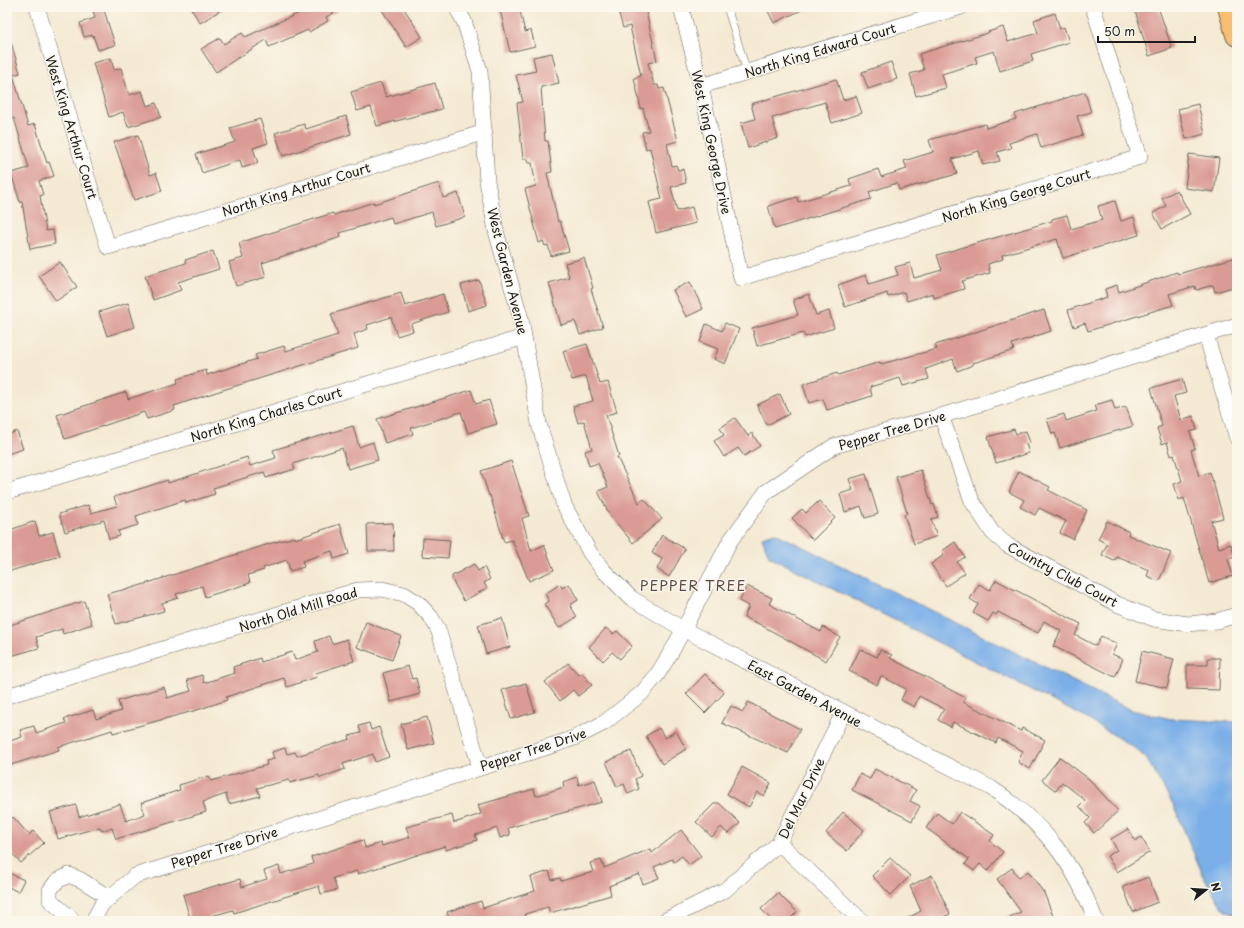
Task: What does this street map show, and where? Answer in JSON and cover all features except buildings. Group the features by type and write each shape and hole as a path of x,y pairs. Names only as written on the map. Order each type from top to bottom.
{"main road":[{"path":"1229,7 1237,35"}],"street":[{"name":"West King Arthur Court","path":"37,7 108,246"},
{"name":"West Garden Avenue","path":"456,7 464,21 480,71 488,181 496,231 521,319 535,403 544,441"},
{"name":"West King George Drive","path":"682,7 701,86 741,278"},
{"name":"North King Edward Court","path":"701,86 932,11 961,7"},
{"name":"North King George Court","path":"741,278 1140,157 1093,7"},
{"name":"North King Arthur Court","path":"108,246 485,132"},
{"name":"Pepper Tree Drive","path":"93,921 102,904 135,876 574,738 604,723 642,693 657,675 684,629 730,541 766,492 834,446 941,416 1237,325"},
{"path":"1206,334 1237,438"},
{"name":"North King Charles Court","path":"7,492 524,336"},
{"name":"Country Club Court","path":"941,416 972,501 992,532 1007,545 1117,604 1154,619 1188,624 1217,621 1237,615"},
{"name":"East Garden Avenue","path":"544,441 564,505 590,553 603,570 631,598 684,629 843,713 991,788 1026,814 1062,854 1088,901 1096,921"},
{"name":"North Old Mill Road","path":"7,696 358,590 382,589 412,598 424,608 438,629 480,767"},
{"name":"Del Mar Drive","path":"667,921 725,890 779,843 843,713"},
{"path":"779,843 862,921"},
{"path":"74,921 50,900 50,890 57,881 69,875 81,880 110,898"}],"lane":[{"path":"727,7 747,72"}],"water":[{"path":"775,533 1131,710 1172,719 1237,722 1237,914 1231,914 1223,909 1203,875 1173,804 1146,758 1133,747 1084,717 769,556 762,537"}],"district":[{"name":"PEPPER TREE","path":"693,585"}]}
